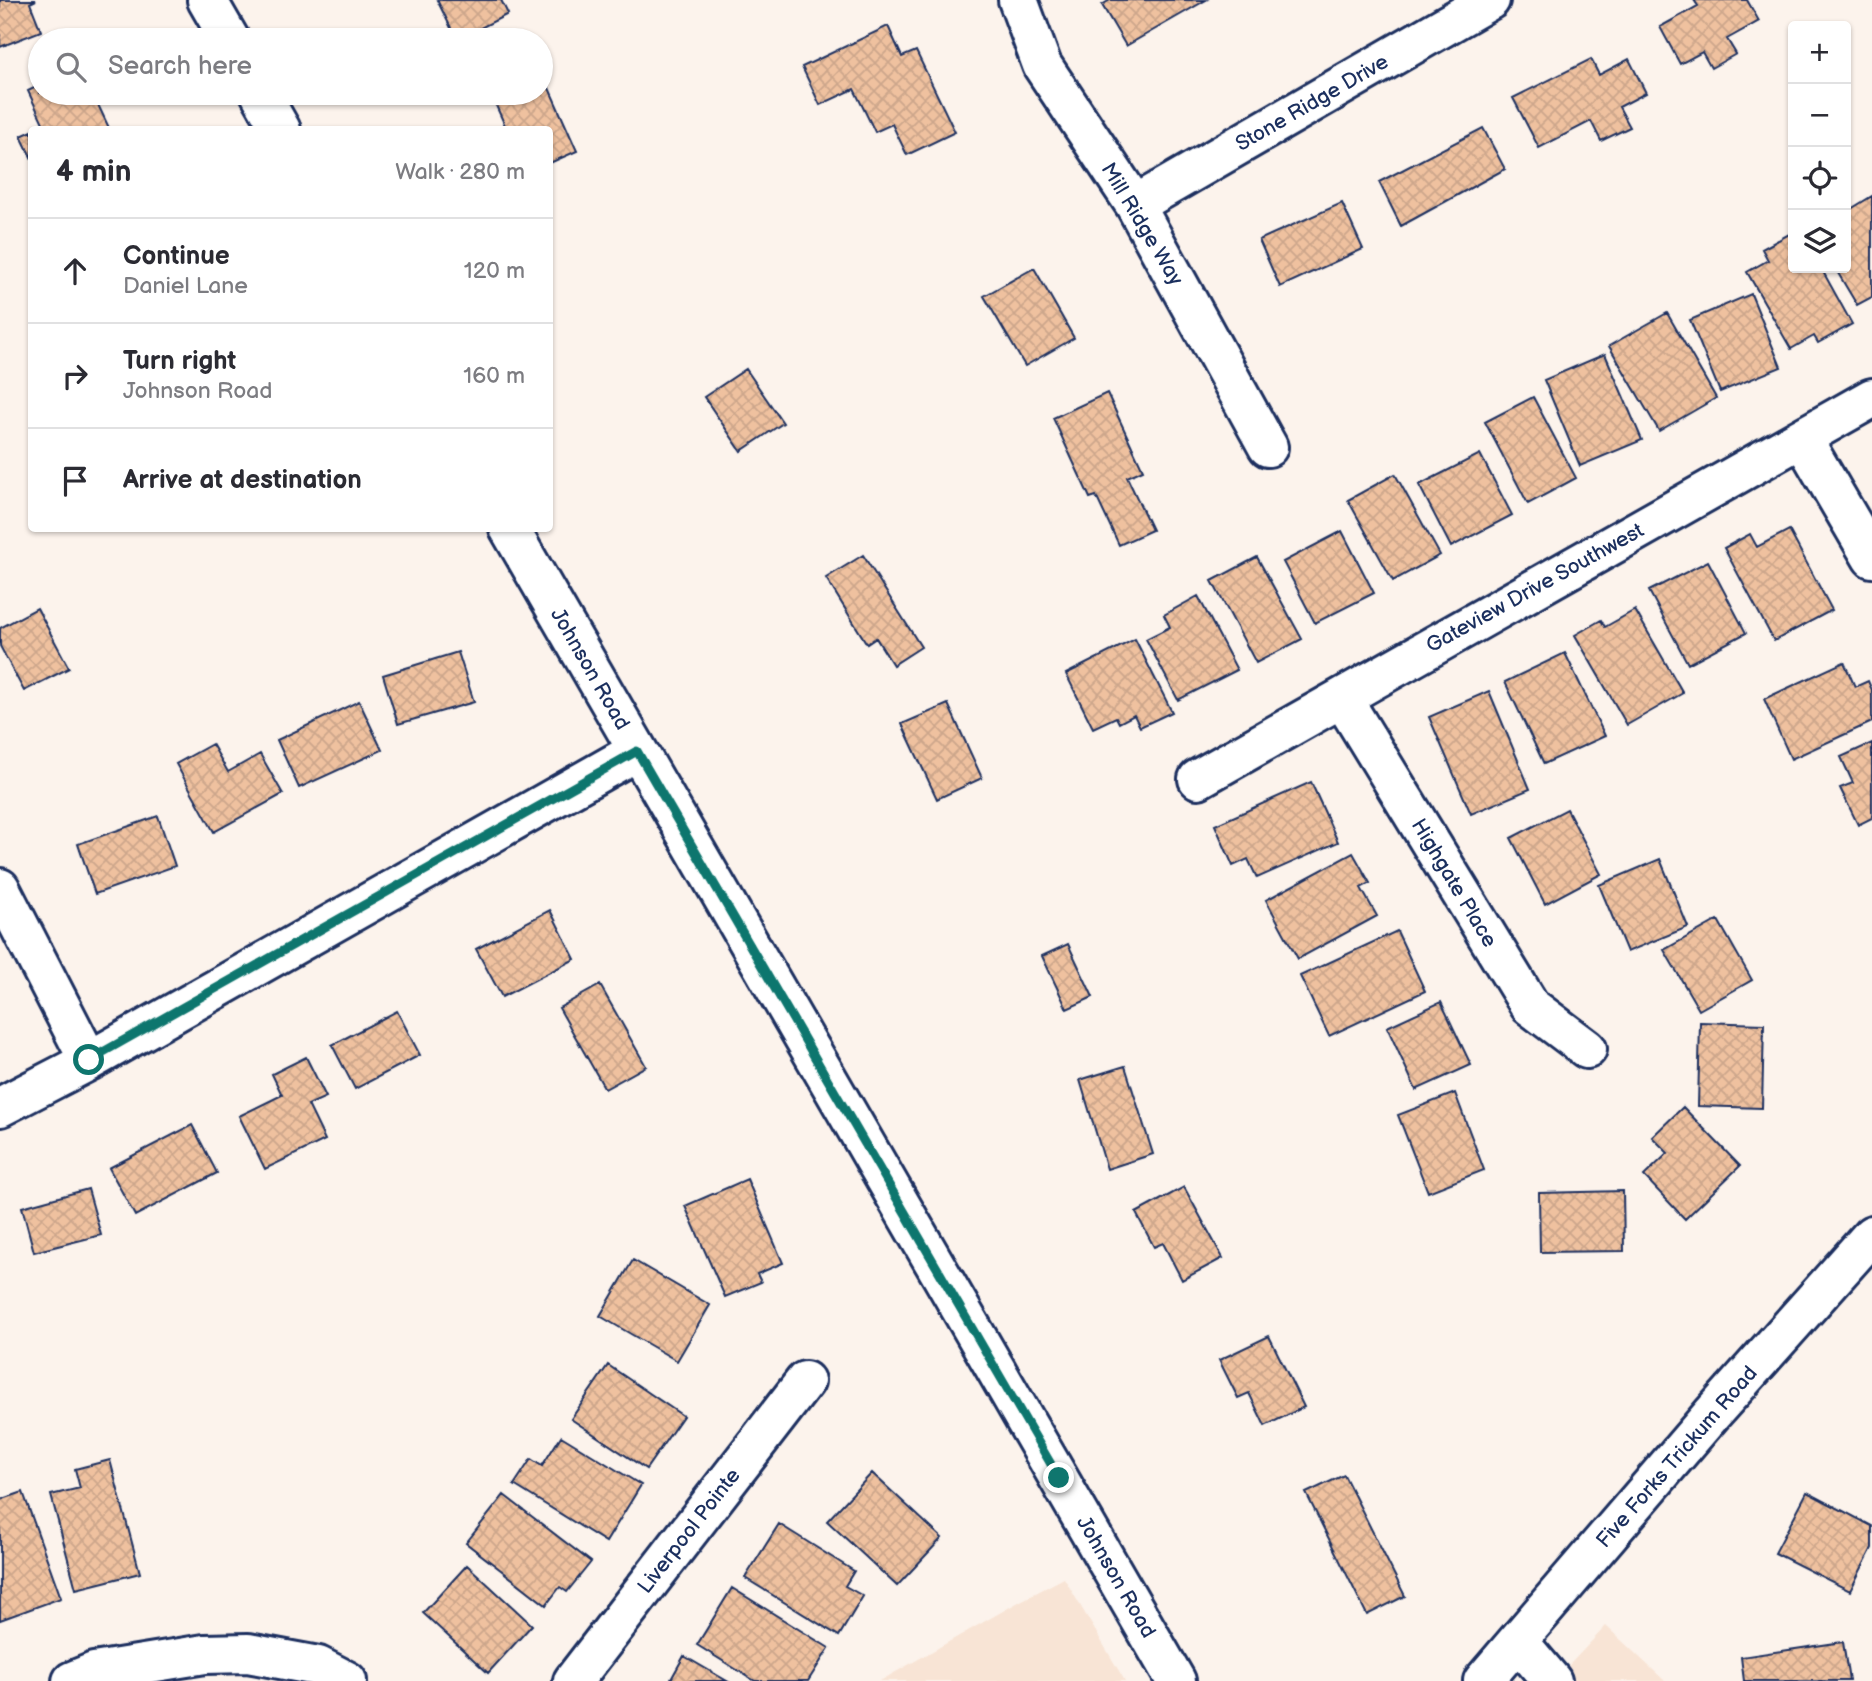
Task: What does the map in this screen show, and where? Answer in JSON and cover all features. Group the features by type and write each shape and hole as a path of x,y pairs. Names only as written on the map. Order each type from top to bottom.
{"street":[{"path":"207,0 223,28"},
{"name":"Mill Ridge Way","path":"1018,0 1042,65 1135,205 1268,447"},
{"name":"Stone Ridge Drive","path":"1135,205 1490,0"},
{"path":"267,105 279,126"},
{"name":"Gateview Drive Southwest","path":"1198,779 1872,398"},
{"path":"1802,438 1872,558"},
{"name":"Johnson Road","path":"511,532 1173,1680"},
{"name":"Highgate Place","path":"1342,698 1530,1006 1587,1049"},
{"path":"0,1107 89,1060 637,751"},
{"path":"0,888 89,1060"},
{"name":"Five Forks Trickum Road","path":"1483,1681 1712,1414 1872,1235"},
{"name":"Liverpool Pointe","path":"573,1681 804,1381"},
{"path":"1518,1642 1552,1681"},
{"path":"72,1681 94,1672 205,1654 248,1653 318,1666 347,1681"}],"shaded area":[{"path":"1064,1578 1125,1681 880,1681 1017,1603"},
{"path":"1606,1626 1665,1681 1554,1681"}],"building":[{"path":"0,0 36,0 30,3 40,28 28,28 28,36 0,47"},
{"path":"437,0 501,0 508,14 481,28 451,28"},
{"path":"1110,0 1206,0 1126,46 1102,5"},
{"path":"1694,0 1747,0 1759,21 1727,39 1736,54 1711,68 1702,52 1680,64 1660,27 1698,6"},
{"path":"888,26 902,57 916,51 955,132 907,155 892,124 875,132 854,89 820,105 802,67"},
{"path":"1591,59 1599,75 1629,59 1646,93 1619,107 1630,127 1601,141 1591,121 1539,148 1513,98"},
{"path":"553,97 577,151 553,162 553,126 505,126 496,105 553,105"},
{"path":"35,105 98,105 108,126 42,126"},
{"path":"1483,128 1505,169 1401,226 1379,182"},
{"path":"28,133 28,151 21,136"},
{"path":"1872,196 1872,297 1857,305 1838,273 1851,273 1851,209"},
{"path":"1342,203 1363,249 1280,287 1259,240"},
{"path":"1788,235 1788,273 1824,273 1852,324 1818,343 1814,336 1791,349 1747,272 1768,260 1762,249"},
{"path":"1034,268 1074,338 1025,366 984,296"},
{"path":"1751,294 1781,367 1720,392 1690,320"},
{"path":"1667,313 1716,398 1659,431 1609,346"},
{"path":"1605,354 1642,440 1580,466 1544,380"},
{"path":"746,369 783,423 741,451 704,397"},
{"path":"1107,393 1143,470 1127,477 1152,530 1119,545 1096,496 1090,498 1053,418"},
{"path":"1533,397 1576,478 1528,504 1485,422"},
{"path":"1480,454 1512,515 1451,547 1419,485"},
{"path":"1395,474 1440,555 1393,581 1348,500"},
{"path":"1789,530 1832,610 1774,641 1724,548 1750,534 1757,547"},
{"path":"1342,531 1374,593 1315,623 1283,562"},
{"path":"863,555 921,647 893,665 876,638 867,644 826,578"},
{"path":"1257,557 1302,639 1256,663 1212,581"},
{"path":"1708,561 1746,633 1688,664 1649,591"},
{"path":"1198,596 1237,670 1178,700 1146,639 1170,627 1164,615"},
{"path":"37,608 69,668 24,691 0,646 0,628"},
{"path":"1635,610 1683,693 1627,725 1575,635 1601,620 1605,627"},
{"path":"1135,639 1172,712 1140,727 1134,715 1119,723 1116,717 1093,728 1066,674"},
{"path":"458,652 474,702 398,724 383,675"},
{"path":"1565,653 1605,736 1544,764 1505,682"},
{"path":"1844,662 1855,687 1868,681 1872,690 1872,722 1791,759 1764,699"},
{"path":"1489,691 1530,789 1471,814 1429,717"},
{"path":"359,701 382,750 299,788 277,740"},
{"path":"948,704 982,778 937,799 902,724"},
{"path":"1872,743 1872,818 1858,825 1840,788 1853,783 1841,757"},
{"path":"212,744 228,772 260,754 283,794 214,832 176,764"},
{"path":"1311,782 1338,842 1257,878 1248,859 1233,866 1215,825"},
{"path":"1567,809 1601,874 1545,904 1511,838"},
{"path":"158,816 175,866 95,894 78,844"},
{"path":"1353,853 1370,883 1361,888 1377,916 1298,959 1266,900"},
{"path":"1660,859 1688,927 1627,952 1599,885"},
{"path":"550,910 575,959 502,997 476,949"},
{"path":"1718,920 1752,980 1699,1010 1664,950"},
{"path":"1397,931 1425,991 1329,1036 1300,976"},
{"path":"1068,944 1093,997 1067,1009 1042,956"},
{"path":"600,985 646,1066 605,1089 559,1008"},
{"path":"1441,1002 1471,1065 1416,1090 1387,1027"},
{"path":"397,1011 420,1055 355,1089 332,1045"},
{"path":"1700,1022 1764,1024 1762,1108 1698,1106"},
{"path":"306,1057 326,1097 308,1105 325,1140 265,1169 239,1116 282,1095 272,1074"},
{"path":"1125,1066 1153,1154 1107,1169 1080,1080"},
{"path":"1455,1093 1484,1170 1428,1192 1398,1115"},
{"path":"1683,1107 1740,1166 1685,1219 1644,1176 1668,1153 1652,1137"},
{"path":"192,1125 217,1173 135,1216 109,1168"},
{"path":"747,1179 783,1263 757,1274 761,1282 725,1297 685,1206"},
{"path":"1184,1187 1223,1258 1182,1280 1163,1243 1154,1247 1136,1213"},
{"path":"88,1189 101,1235 34,1252 22,1207"},
{"path":"1623,1191 1624,1251 1540,1252 1539,1193"},
{"path":"633,1260 710,1305 677,1361 600,1316"},
{"path":"1269,1336 1304,1407 1265,1426 1249,1393 1238,1398 1219,1360"},
{"path":"608,1365 683,1416 646,1469 571,1419"},
{"path":"561,1436 641,1485 606,1542 514,1485 531,1459 542,1466"},
{"path":"110,1460 140,1573 76,1589 51,1495 80,1488 75,1469"},
{"path":"872,1473 942,1538 897,1586 827,1521"},
{"path":"1344,1475 1405,1596 1367,1615 1306,1493"},
{"path":"23,1492 61,1598 0,1620 0,1500"},
{"path":"1807,1492 1872,1526 1872,1548 1850,1591 1775,1553"},
{"path":"504,1495 591,1562 567,1592 560,1587 546,1605 466,1543"},
{"path":"779,1524 854,1571 845,1586 863,1596 839,1636 745,1578"},
{"path":"467,1565 532,1625 488,1673 423,1613"},
{"path":"732,1588 829,1648 808,1681 755,1681 697,1645"},
{"path":"1843,1642 1849,1681 1744,1681 1741,1657"},
{"path":"684,1656 727,1681 670,1681"}],"route":[{"path":"89,1060 637,751 1059,1478"}]}
